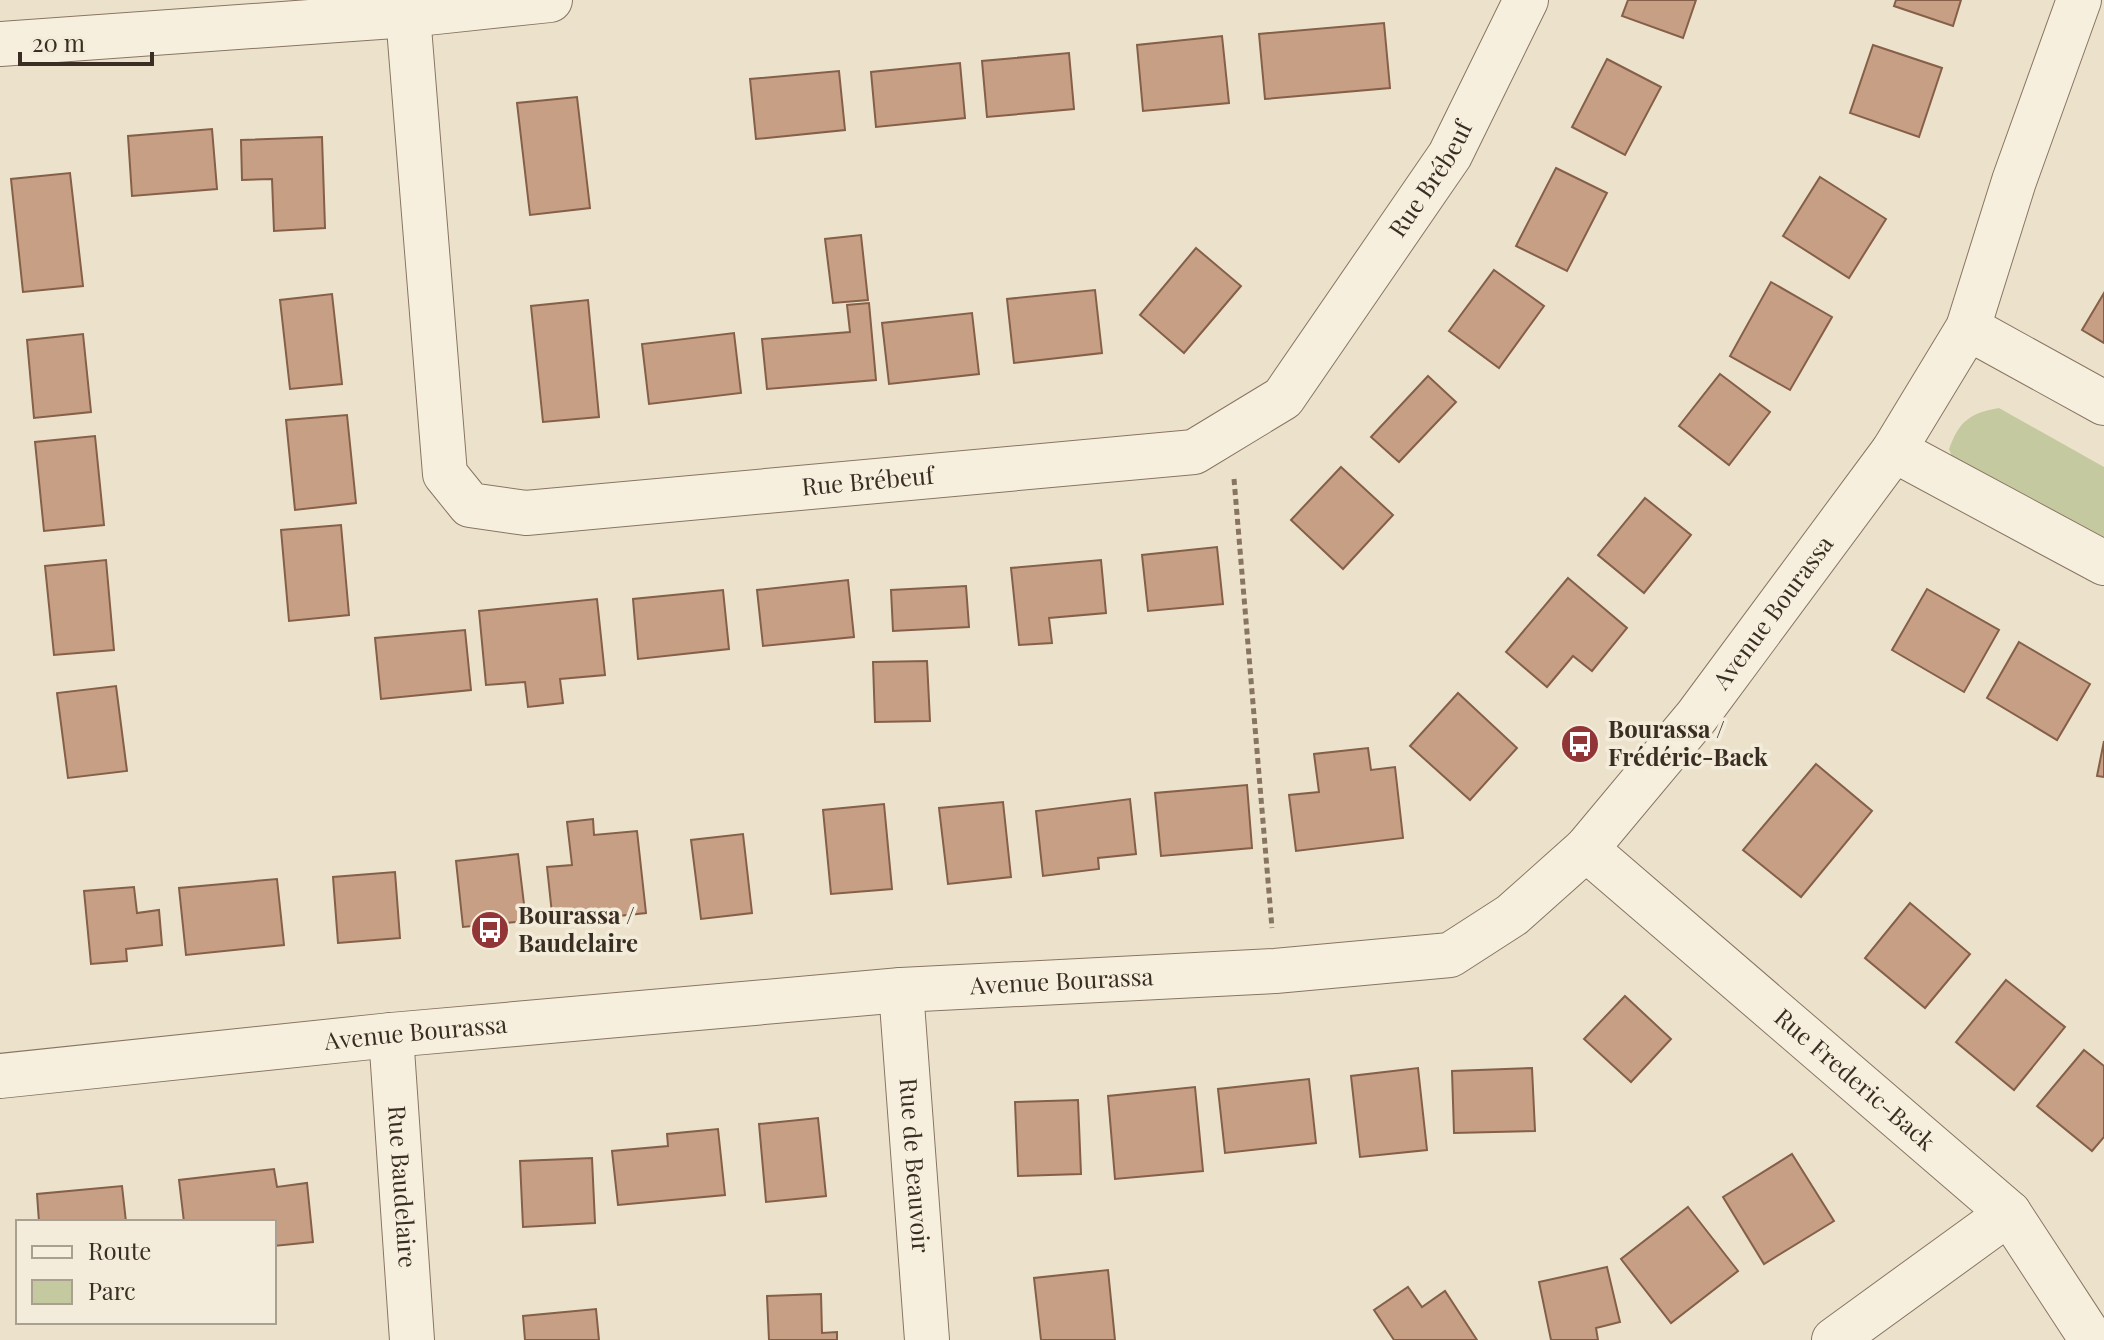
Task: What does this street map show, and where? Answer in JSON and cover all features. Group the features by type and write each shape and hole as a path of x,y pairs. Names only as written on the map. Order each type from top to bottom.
{"street":[{"path":"0,44 408,15 550,0"},
{"name":"Rue Brébeuf","path":"408,15 445,474 470,505 526,513 1194,452 1283,398 1450,155 1526,0"},
{"name":"Avenue Bourassa","path":"0,1076 391,1035 901,990 1275,971 1450,955 1512,915 1586,849 1697,716 1894,450 1968,328 2014,181 2079,0"},
{"path":"1968,328 2104,403"},
{"path":"1894,450 2104,563"},
{"name":"Rue Frederic-Back","path":"1586,849 2009,1213 2092,1340"},
{"name":"Rue de Beauvoir","path":"901,990 927,1340"},
{"name":"Rue Baudelaire","path":"391,1035 412,1340"},
{"path":"1834,1340 2009,1213"}],"path":[{"path":"1230,430 1275,971"}],"green space":[{"path":"1999,408 2104,467 2104,563 1959,475 1949,449 1957,431 1973,416"}],"building":[{"path":"1628,0 1696,0 1683,38 1622,16"},
{"path":"1896,0 1961,0 1953,26 1894,6"},
{"path":"1384,23 1390,88 1265,99 1259,34"},
{"path":"1222,36 1229,103 1143,111 1137,45"},
{"path":"1873,45 1942,68 1919,137 1850,113"},
{"path":"1069,53 1074,109 987,117 982,61"},
{"path":"1607,59 1661,87 1625,155 1572,127"},
{"path":"960,63 965,118 876,127 871,72"},
{"path":"839,71 845,130 756,139 750,79"},
{"path":"577,97 590,208 530,215 517,103"},
{"path":"212,129 217,189 132,196 128,136"},
{"path":"322,137 325,228 274,231 272,179 242,180 241,140"},
{"path":"1556,168 1607,193 1567,271 1516,246"},
{"path":"70,173 83,286 23,292 11,179"},
{"path":"1820,177 1886,219 1849,278 1783,236"},
{"path":"861,235 868,300 833,303 825,239"},
{"path":"1196,248 1241,286 1184,353 1140,315"},
{"path":"1494,270 1544,306 1499,368 1449,331"},
{"path":"1771,282 1832,317 1790,390 1730,356"},
{"path":"1095,290 1102,353 1014,363 1007,299"},
{"path":"2104,293 2104,343 2082,330"},
{"path":"332,294 342,384 290,389 280,300"},
{"path":"588,300 599,417 543,422 531,306"},
{"path":"869,303 876,380 767,389 762,339 850,332 847,305"},
{"path":"972,313 979,374 889,384 882,323"},
{"path":"734,333 741,393 649,404 642,344"},
{"path":"83,334 91,412 34,418 27,340"},
{"path":"1720,374 1770,412 1729,465 1679,426"},
{"path":"1428,376 1456,402 1399,462 1371,437"},
{"path":"347,415 356,503 295,510 286,420"},
{"path":"95,436 104,525 44,531 35,442"},
{"path":"1341,467 1393,515 1343,569 1291,520"},
{"path":"1645,498 1691,535 1644,593 1598,555"},
{"path":"341,525 349,615 289,621 281,530"},
{"path":"1217,547 1223,604 1148,611 1142,555"},
{"path":"106,560 114,650 54,655 45,566"},
{"path":"1101,560 1106,613 1049,618 1052,643 1019,645 1011,568"},
{"path":"1568,578 1627,628 1592,671 1573,656 1547,687 1506,652"},
{"path":"848,580 854,637 763,646 757,590"},
{"path":"966,586 969,627 893,631 891,590"},
{"path":"1927,589 1999,630 1964,692 1892,650"},
{"path":"723,590 729,649 638,659 633,599"},
{"path":"597,599 605,675 560,679 563,703 528,707 525,682 486,685 479,611"},
{"path":"465,630 471,690 381,699 375,638"},
{"path":"2019,642 2090,684 2057,740 1987,698"},
{"path":"927,661 930,721 875,722 873,662"},
{"path":"116,686 127,771 68,778 57,693"},
{"path":"1458,693 1517,748 1470,800 1410,746"},
{"path":"2104,741 2104,777 2097,776"},
{"path":"1368,748 1371,770 1395,767 1403,838 1296,851 1289,795 1319,792 1314,754"},
{"path":"1816,764 1872,811 1801,897 1743,850"},
{"path":"1247,785 1252,848 1161,856 1155,793"},
{"path":"1130,799 1136,854 1098,858 1099,869 1043,876 1036,811"},
{"path":"1003,802 1011,877 948,884 939,808"},
{"path":"884,804 892,889 831,894 823,810"},
{"path":"593,819 594,835 637,831 646,913 553,923 547,867 572,865 567,822"},
{"path":"743,834 752,913 701,919 691,840"},
{"path":"518,854 526,921 463,927 456,861"},
{"path":"395,872 400,938 338,943 333,877"},
{"path":"277,879 284,945 186,955 179,888"},
{"path":"134,887 137,913 159,910 162,945 126,949 127,961 91,964 84,891"},
{"path":"1910,903 1970,954 1925,1008 1865,958"},
{"path":"2006,980 2065,1027 2014,1090 1956,1042"},
{"path":"1625,996 1671,1039 1631,1082 1584,1039"},
{"path":"2084,1050 2104,1066 2104,1137 2092,1151 2037,1106"},
{"path":"1418,1068 1427,1150 1360,1157 1351,1076"},
{"path":"1532,1068 1535,1131 1454,1133 1452,1071"},
{"path":"1309,1079 1316,1143 1225,1153 1218,1089"},
{"path":"1195,1087 1203,1171 1115,1179 1108,1096"},
{"path":"1078,1100 1081,1174 1018,1176 1015,1102"},
{"path":"818,1118 826,1196 766,1202 759,1124"},
{"path":"718,1129 725,1195 618,1205 612,1151 668,1146 667,1134"},
{"path":"1792,1154 1834,1221 1764,1264 1723,1197"},
{"path":"592,1158 595,1223 523,1227 520,1161"},
{"path":"274,1169 277,1187 307,1183 313,1242 276,1246 276,1220 184,1220 179,1180"},
{"path":"122,1186 126,1220 39,1220 37,1194"},
{"path":"1688,1207 1738,1271 1671,1323 1621,1259"},
{"path":"1607,1267 1620,1322 1596,1328 1598,1340 1551,1340 1539,1282"},
{"path":"1108,1270 1115,1340 1041,1340 1034,1278"},
{"path":"1408,1287 1422,1307 1445,1291 1477,1340 1394,1340 1374,1310"},
{"path":"821,1294 822,1333 837,1332 837,1340 769,1340 767,1296"},
{"path":"596,1309 599,1340 525,1340 523,1316"}],"place":[{"name":"Bourassa / Frédéric-Back","path":"1580,744"},
{"name":"Bourassa / Baudelaire","path":"490,930"}]}
